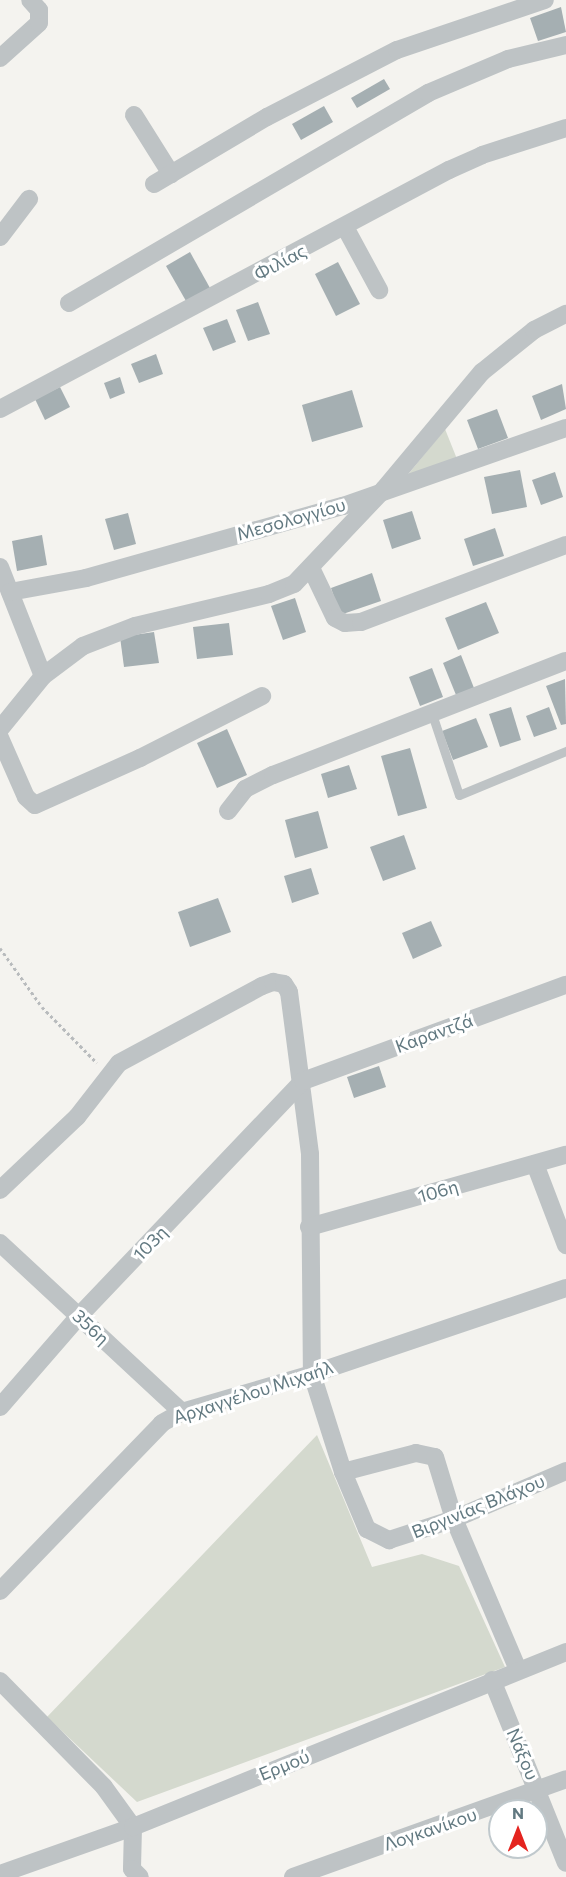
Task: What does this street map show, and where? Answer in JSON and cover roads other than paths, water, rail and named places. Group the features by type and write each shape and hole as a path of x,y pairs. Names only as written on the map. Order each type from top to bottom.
{"street":[{"path":"0,58 39,23 39,10 30,0"},
{"path":"154,184 276,112 398,50 545,0"},
{"path":"69,303 428,93 508,59 566,45"},
{"path":"134,115 171,174"},
{"name":"Φιλίας","path":"0,409 482,155 566,128"},
{"path":"0,237 29,199"},
{"path":"345,227 379,290"},
{"path":"0,729 43,675 69,655 98,640 135,626 269,594 294,584 384,489 482,372 534,330 566,314"},
{"name":"Μεσολογγίου","path":"10,592 86,578 343,506 384,489 419,481 566,428"},
{"path":"311,568 335,618 345,623 361,622 566,545"},
{"path":"1,570 43,675"},
{"path":"228,811 245,789 273,775 566,661"},
{"path":"0,738 26,796 35,805 140,758 262,696"},
{"path":"0,1190 77,1117 119,1063 144,1047 273,982 284,984 289,992 303,1081 310,1154 309,1227 315,1328 312,1374 343,1472 416,1454 435,1456 454,1519 518,1670"},
{"name":"Καραντζά","path":"303,1081 566,985"},
{"name":"103η","path":"0,1407 79,1316 303,1081"},
{"name":"106η","path":"309,1227 566,1155"},
{"path":"535,1164 566,1245"},
{"name":"356η","path":"0,1243 182,1412"},
{"name":"Αρχαγγέλου Μιχαήλ","path":"0,1591 162,1423 182,1412 312,1374 566,1288"},
{"name":"Βιργινίας Βλάχου","path":"343,1472 367,1529 389,1540 454,1519 566,1470"},
{"name":"Ερμού","path":"0,1874 133,1827 566,1652"},
{"name":"Νάξου","path":"492,1680 566,1863"},
{"path":"0,1681 104,1787 133,1827 132,1874"},
{"name":"Λογκανίκου","path":"293,1877 566,1779"}],"lane":[{"path":"432,714 459,795 566,751"}]}
